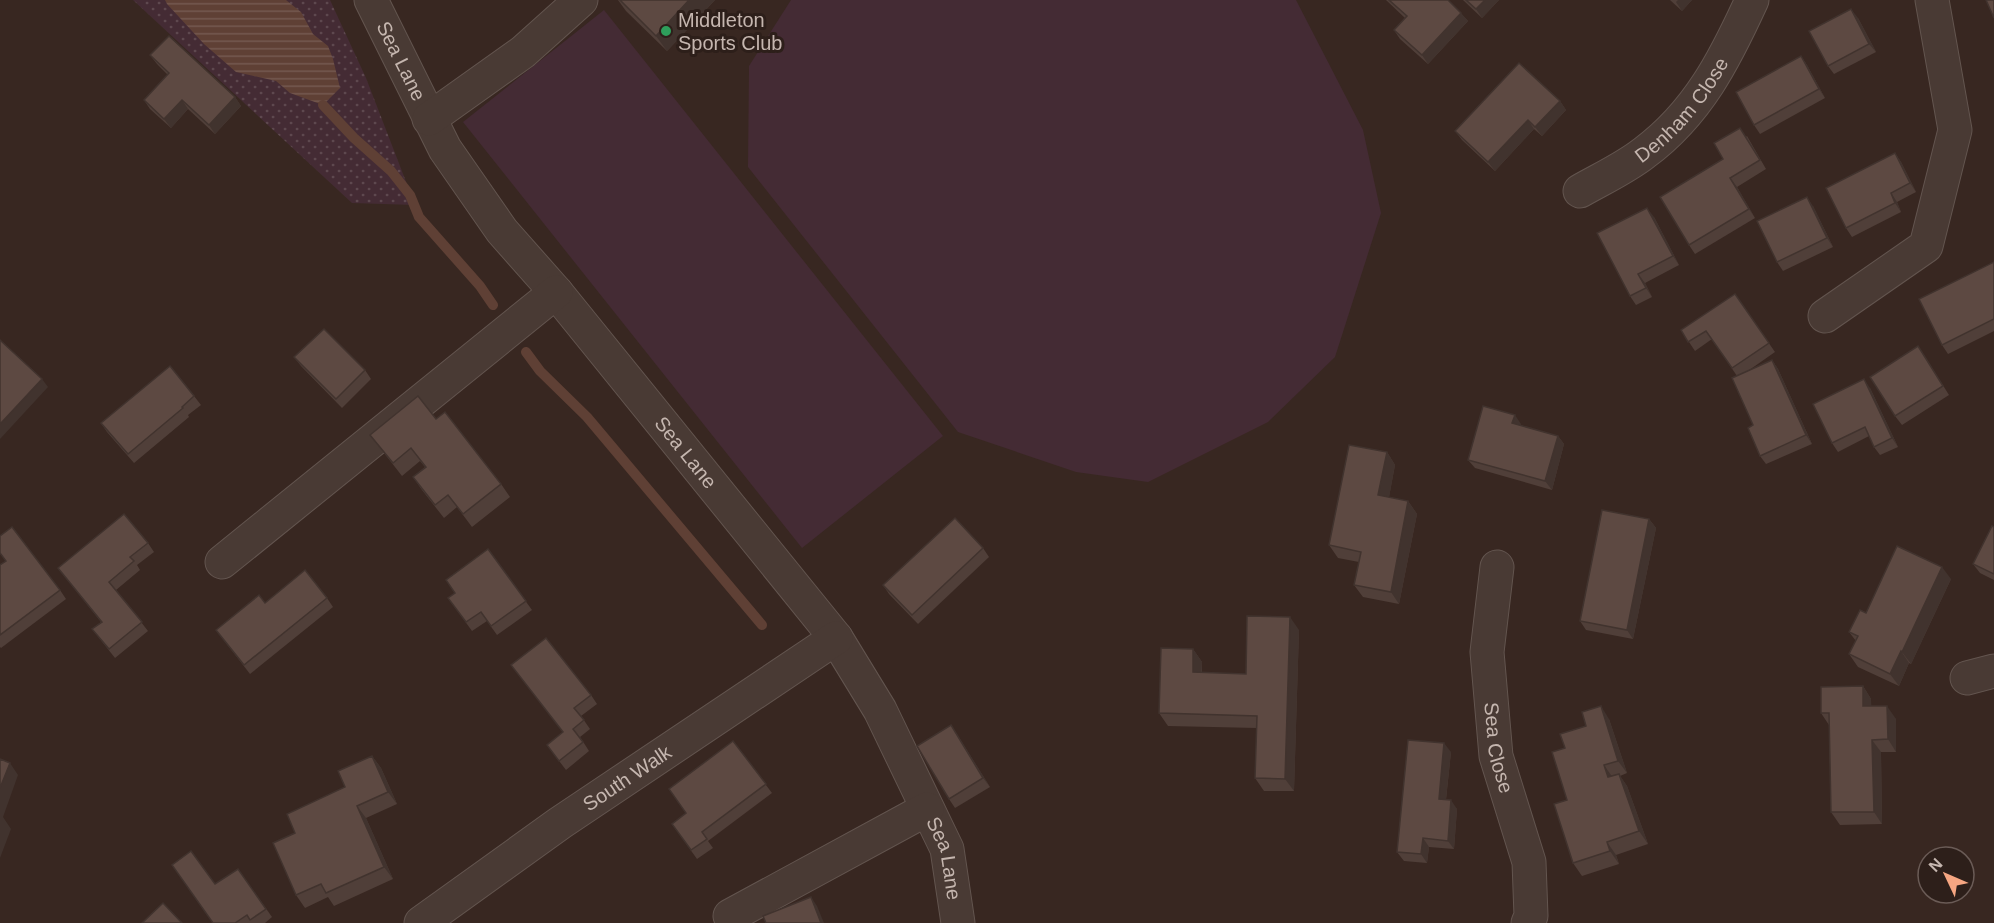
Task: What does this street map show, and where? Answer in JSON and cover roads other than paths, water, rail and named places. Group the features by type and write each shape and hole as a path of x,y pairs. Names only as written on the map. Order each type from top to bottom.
{"street":[{"name":"Sea Lane","path":"371,0 445,149 502,231 556,292 836,638 880,710 947,849 958,923"},
{"path":"429,119 523,52 581,0"},
{"name":"Denham Close","path":"1580,191 1643,154 1680,122 1710,82 1732,45 1752,0"},
{"path":"1825,316 1926,246 1955,130 1932,0"},
{"path":"222,562 556,292"},
{"name":"Sea Close","path":"1497,567 1487,652 1494,745 1529,862 1531,916 1528,923"},
{"name":"South Walk","path":"421,923 560,823 836,638"},
{"path":"730,916 927,809"}],"waterway":[{"path":"323,105 354,138 391,171 410,195 419,217 480,286 493,305"},
{"path":"526,352 540,371 587,417 762,625"}],"place":[{"name":"Middleton Sports Club","path":"666,31"}]}
